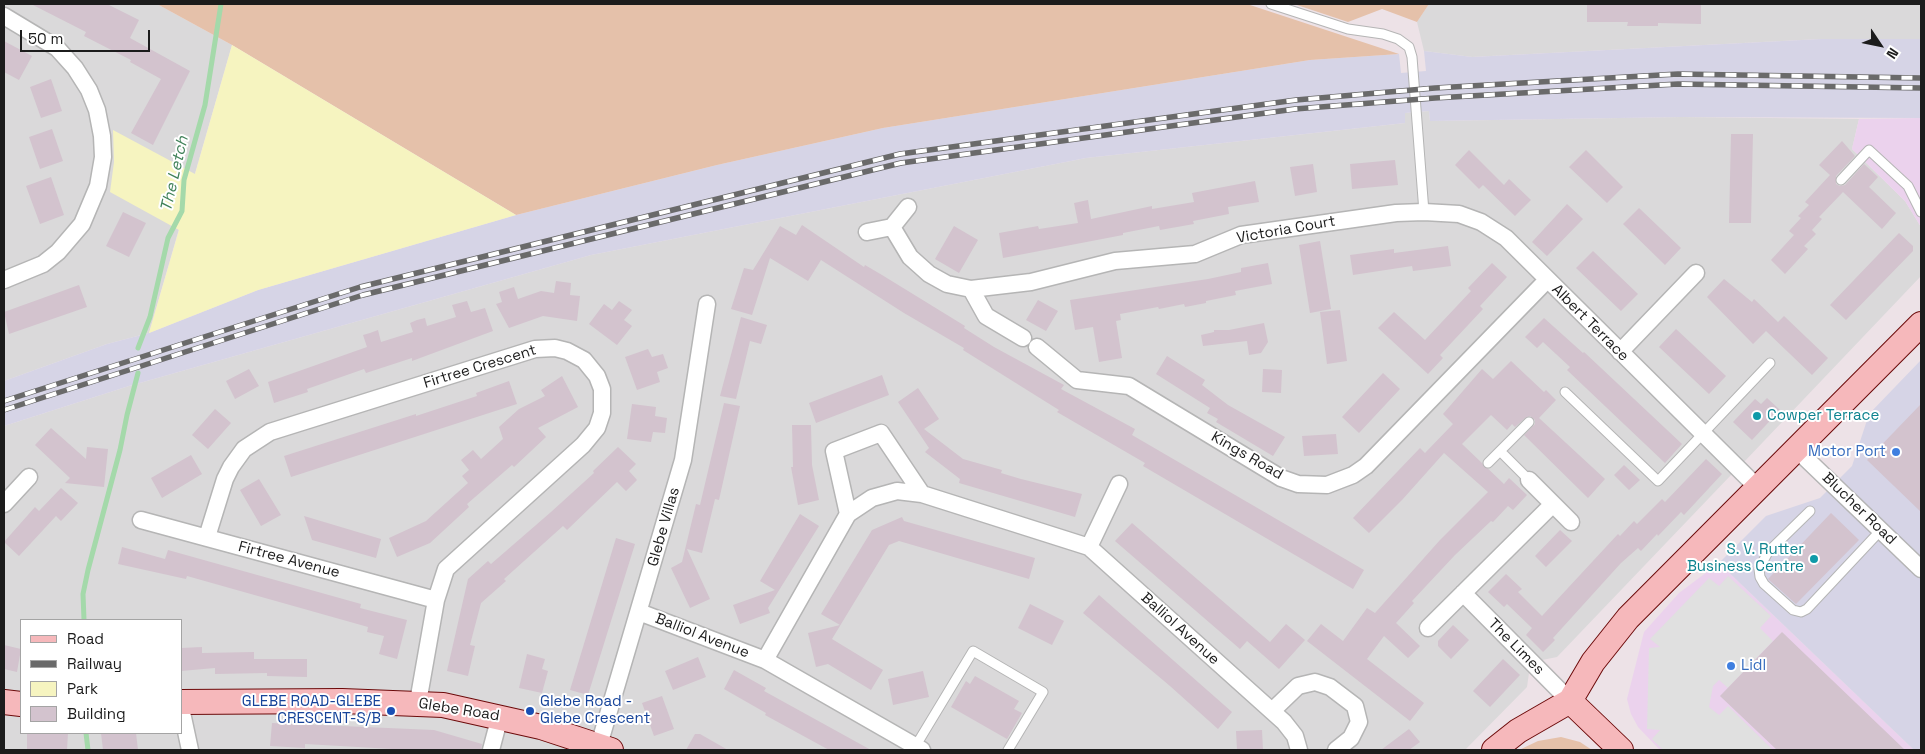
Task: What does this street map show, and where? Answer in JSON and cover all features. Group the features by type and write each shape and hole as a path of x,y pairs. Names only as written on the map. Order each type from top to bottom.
{"main road":[{"path":"1494,750 1518,731 1570,700 1593,662 1617,630 1921,324"},
{"path":"1570,700 1621,750"},
{"name":"Glebe Road","path":"182,702 418,702 500,716 605,748"},
{"path":"4,703 20,704"}],"street":[{"path":"4,16 57,48 75,68 89,90 97,110 102,136 103,157 98,186 82,224 58,252 43,264 4,280"},
{"path":"867,232 892,227 908,207"},
{"name":"Albert Terrace","path":"1396,213 1459,214 1497,231 1758,488"},
{"name":"Victoria Court","path":"892,227 910,257 929,274 946,284 971,289 1031,282 1114,261 1195,254 1241,235 1396,213"},
{"path":"1620,352 1696,273"},
{"name":"Kings Road","path":"971,289 986,316 1030,343 1077,380 1129,386 1282,478 1298,484 1327,485 1353,475 1366,466 1547,280"},
{"name":"Glebe Villas","path":"605,748 639,612 683,460 707,304"},
{"name":"Firtree Crescent","path":"207,537 231,467 244,449 270,432 534,349 555,348 579,357 594,371 602,389 602,413 597,428 583,445 452,562 442,577 436,600 418,702"},
{"path":"848,514 834,451 881,433 922,494"},
{"name":"Blucher Road","path":"1796,449 1921,569"},
{"path":"4,504 29,477"},
{"path":"1529,480 1571,522"},
{"path":"1089,547 1119,484"},
{"name":"Balliol Avenue","path":"765,660 848,514 872,498 897,491 922,494 1089,547 1284,722 1295,736 1299,750"},
{"path":"1428,628 1553,504"},
{"name":"Firtree Avenue","path":"142,520 436,600"},
{"name":"The Limes","path":"1463,593 1570,700"},
{"name":"Balliol Avenue","path":"639,612 765,660 919,748"},
{"path":"1272,711 1298,686 1315,682 1330,687 1355,706 1359,722 1351,738 1336,750"},
{"path":"182,713 190,750"},
{"path":"491,750 500,716"}],"lane":[{"path":"1272,4 1348,29 1383,34 1398,39 1409,47 1412,57 1424,212"},
{"path":"1841,180 1869,150 1908,186 1921,212"},
{"path":"1565,392 1658,481 1770,363"},
{"path":"1488,463 1529,422"},
{"path":"1500,451 1529,480"},
{"path":"1810,511 1768,552 1759,569 1760,577 1764,584 1793,610 1801,612 1807,609 1881,530"},
{"path":"919,748 973,651 1042,692 1008,750"}],"shaded area":[{"path":"4,4 157,4 232,45 149,333 107,344 4,381"},
{"path":"157,4 1247,4 1399,54 1310,60 883,128 717,165 516,215 232,45"},
{"path":"1294,4 1429,4 1417,22 1382,9 1348,22"},
{"path":"1429,4 1921,4 1921,39 1821,39 1472,57 1424,51 1417,22"},
{"path":"1821,39 1921,39 1921,118 1681,117 1430,121 1429,111 1405,113 1405,123 1086,158 591,255 129,386 4,426 4,381 107,344 149,333 258,290 516,215 717,165 883,128 1310,60 1399,54 1401,73 1426,71 1424,51 1472,57"},
{"path":"1429,111 1430,121 1681,117 1859,119 1852,149 1905,201 1921,227 1921,276 1744,462 1737,461 1730,468 1732,474 1557,657 1542,660 1529,673 1527,687 1465,750 4,750 4,426 129,386 591,255 1086,158 1405,123 1404,113"},
{"path":"1921,118 1921,227 1905,201 1852,149 1859,119"},
{"path":"1921,360 1921,750 1914,750 1719,563 1766,516 1820,498 1852,466 1869,414"},
{"name":"Lidl","path":"1719,563 1914,750 1660,750 1638,727 1631,714 1627,699 1644,632 1679,593"},
{"path":"1728,576 1771,616 1760,628 1773,641 1728,688 1719,680 1713,686 1709,707 1719,715 1728,706 1773,750 1663,750 1652,739 1660,730 1647,729 1649,648 1660,647 1650,639 1709,578 1719,586"},
{"path":"1561,737 1580,742 1592,750 1519,750 1538,741"}],"green space":[{"path":"232,45 516,215 258,290 149,333 179,230 110,192 114,162 113,130 195,174"}],"building":[{"path":"31,4 107,4 139,20 130,38 190,71 153,145 131,133 161,79 130,62 131,60 84,36 86,32"},
{"path":"1587,4 1701,5 1701,24 1658,23 1658,26 1627,26 1628,22 1587,22"},
{"path":"4,41 32,56 19,80 4,72"},
{"path":"51,79 62,111 41,118 30,87"},
{"path":"52,129 63,161 40,169 29,137"},
{"path":"1731,134 1753,134 1751,223 1729,223"},
{"path":"1842,141 1855,156 1836,176 1836,184 1840,186 1845,185 1864,164 1878,177 1869,187 1896,213 1882,229 1843,192 1819,217 1822,219 1812,230 1816,234 1804,246 1808,249 1785,274 1771,260 1794,235 1789,231 1801,218 1798,216 1809,205 1805,202 1830,175 1819,165"},
{"path":"1469,150 1504,185 1509,179 1531,200 1515,216 1483,185 1479,189 1455,165"},
{"path":"1586,150 1623,187 1607,203 1569,167"},
{"path":"1395,160 1398,185 1352,189 1350,164"},
{"path":"1313,164 1317,192 1295,196 1290,167"},
{"path":"51,177 64,215 40,224 26,186"},
{"path":"1255,181 1259,202 1228,207 1229,214 1193,221 1194,224 1160,230 1159,226 1123,233 1123,235 1003,258 999,233 1038,226 1039,229 1078,223 1074,203 1088,200 1091,219 1152,206 1152,209 1194,202 1192,193"},
{"path":"1567,204 1583,219 1547,256 1532,242"},
{"path":"1639,208 1681,248 1665,265 1623,224"},
{"path":"123,212 146,223 129,257 106,246"},
{"path":"802,225 864,267 865,265 965,326 964,328 994,347 1064,385 1061,389 1135,429 1132,435 1364,570 1353,589 1143,466 1145,463 1057,412 1059,410 963,350 964,348 904,313 821,260 808,281 770,258 752,315 731,309 744,268 753,270 780,226 796,235"},
{"path":"954,226 978,240 959,273 935,259"},
{"path":"1899,233 1913,246 1913,251 1846,320 1830,305"},
{"path":"1320,241 1331,309 1310,313 1299,245"},
{"path":"1448,246 1451,266 1413,271 1412,266 1353,275 1350,255 1394,249 1394,253"},
{"path":"1593,251 1638,294 1621,311 1576,268"},
{"path":"1268,263 1272,284 1235,291 1236,295 1206,301 1206,303 1185,307 1184,304 1159,309 1158,307 1120,314 1121,320 1116,321 1122,358 1099,362 1093,327 1075,330 1070,300 1208,279 1241,272 1241,268"},
{"path":"1492,263 1507,277 1480,306 1483,309 1440,355 1443,358 1428,374 1378,328 1394,312 1425,340 1471,291 1468,288"},
{"path":"1724,279 1752,302 1754,299 1778,322 1784,316 1828,358 1812,375 1766,331 1753,344 1707,297"},
{"path":"556,281 571,283 570,295 580,296 577,321 543,316 509,328 496,304 502,302 499,292 514,287 518,299 541,291 554,293"},
{"path":"79,285 87,307 9,334 4,312"},
{"path":"1038,300 1058,311 1046,331 1026,320"},
{"path":"467,301 471,312 485,308 493,331 412,361 412,358 366,373 364,369 307,389 308,392 274,403 268,382 367,347 363,335 378,330 381,342 413,332 410,323 417,320 425,318 427,326 456,317 452,305"},
{"path":"619,301 632,310 624,320 632,326 617,345 589,324 604,304 612,310"},
{"path":"1340,310 1347,361 1327,364 1320,312"},
{"path":"741,317 767,325 761,344 750,341 736,399 720,396"},
{"path":"1544,318 1584,352 1682,444 1665,463 1567,370 1570,367 1543,342 1537,348 1525,337"},
{"path":"1264,323 1268,342 1261,353 1249,355 1247,341 1203,346 1201,335 1214,332 1214,330 1229,330"},
{"path":"1676,329 1726,376 1709,394 1659,347"},
{"path":"648,349 652,357 663,354 668,368 657,372 660,382 637,390 625,357"},
{"path":"1167,356 1205,380 1202,385 1228,405 1285,437 1273,456 1216,422 1218,419 1207,413 1210,408 1156,374"},
{"path":"1511,361 1544,392 1546,390 1556,400 1539,418 1605,479 1588,498 1524,435 1535,424 1535,420 1530,416 1515,427 1512,424 1507,430 1491,415 1462,444 1504,484 1509,478 1527,495 1513,510 1508,506 1493,522 1491,521 1455,555 1412,601 1414,603 1396,623 1420,646 1408,658 1384,636 1367,659 1424,703 1410,721 1307,641 1321,624 1343,641 1367,608 1375,613 1440,540 1488,492 1444,453 1402,500 1369,533 1353,518 1420,448 1425,453 1453,424 1443,414 1482,369 1493,379"},
{"path":"249,369 259,386 235,399 226,381"},
{"path":"1263,369 1282,370 1281,393 1262,392"},
{"path":"1383,373 1400,389 1359,433 1342,417"},
{"path":"882,375 889,395 816,423 809,403"},
{"path":"562,376 578,407 538,428 546,437 514,467 512,465 467,504 469,507 430,543 397,557 389,538 426,521 468,483 462,476 469,470 461,460 473,450 481,459 503,439 499,427 519,409 545,396 541,390"},
{"path":"509,381 517,404 291,477 284,456 477,396 476,393"},
{"path":"918,388 939,419 924,429 963,459 1002,470 1001,473 1021,479 1082,494 1075,517 959,483 960,479 925,452 929,448 898,402"},
{"name":"Cowper Terrace","path":"1767,398 1780,410 1752,440 1733,422 1755,399 1761,404"},
{"path":"724,403 740,406 719,500 715,499 702,553 687,549 710,599 690,608 671,568 682,562 696,504 700,505"},
{"path":"632,404 656,407 655,416 667,418 665,433 653,432 651,442 627,439"},
{"path":"1921,404 1921,512 1867,460"},
{"path":"215,409 231,423 208,449 192,435"},
{"path":"792,425 811,425 812,465 819,500 798,505 791,467 793,467"},
{"path":"51,428 86,459 87,447 108,449 104,487 65,483 70,478 35,445"},
{"path":"1336,434 1338,454 1304,456 1302,436"},
{"path":"618,447 636,464 629,471 637,480 626,491 617,482 567,530 563,526 504,579 506,581 481,603 470,645 475,646 468,676 447,671 468,579 488,561 491,564 551,512 594,473 593,471"},
{"path":"191,455 202,474 162,498 151,478"},
{"path":"1706,459 1722,474 1684,515 1681,512 1641,551 1638,548 1621,563 1553,638 1555,640 1543,652 1526,635 1532,628 1507,604 1504,607 1488,592 1506,574 1522,589 1518,592 1542,616 1618,534 1620,536 1634,521 1637,524 1662,499 1665,502"},
{"path":"1624,465 1640,480 1629,490 1614,475"},
{"path":"259,479 281,515 261,526 240,490"},
{"path":"61,488 78,503 61,521 56,516 19,556 4,542 35,507 39,511"},
{"name":"S. V. Rutter Business Centre","path":"1831,513 1859,540 1796,604 1768,579"},
{"path":"800,514 819,526 768,608 770,613 740,624 733,605 775,590 760,581"},
{"path":"304,516 381,539 376,558 312,540"},
{"path":"902,517 904,521 1035,558 1029,579 899,541 889,545 832,639 883,670 871,690 828,664 816,667 808,633 840,625 821,614 872,530"},
{"path":"1132,523 1270,642 1286,624 1305,640 1279,669 1247,641 1240,649 1115,541"},
{"path":"1560,530 1572,541 1546,567 1535,556"},
{"path":"616,538 635,544 588,695 570,690"},
{"path":"122,547 165,559 168,550 361,604 360,608 407,620 397,659 379,654 384,636 367,632 368,627 187,576 186,579 118,564"},
{"path":"1099,595 1232,712 1218,729 1083,613"},
{"path":"1030,604 1064,621 1052,645 1018,628"},
{"path":"1453,625 1469,640 1451,659 1438,646 1438,641"},
{"path":"1782,632 1905,750 1777,750 1720,696"},
{"path":"4,645 20,649 17,672 4,669"},
{"path":"202,647 202,653 254,652 254,659 307,659 307,677 267,676 267,673 215,674 215,668 182,671 182,648"},
{"path":"527,654 545,659 542,669 548,671 542,693 519,688"},
{"path":"698,657 706,677 673,690 665,671"},
{"path":"1503,659 1520,675 1490,707 1473,691"},
{"path":"734,670 766,688 764,691 871,750 829,750 765,715 766,713 724,689"},
{"path":"923,671 929,697 893,705 888,679"},
{"path":"975,676 1019,701 1014,709 1022,713 1007,739 951,707 966,681 970,684"},
{"path":"662,696 674,729 654,736 642,703"},
{"path":"272,723 434,730 482,744 481,750 410,750 305,744 305,748 270,746"},
{"path":"1409,729 1420,742 1409,750 1381,750"},
{"path":"1262,730 1263,750 1237,750 1236,731"},
{"path":"27,734 68,734 67,750 27,750"},
{"path":"101,734 136,734 138,750 103,750"},
{"path":"695,734 700,734 728,750 686,750"}],"waterway":[{"name":"The Letch","path":"138,348 150,317 168,238 182,211 184,180 205,105 221,4"},
{"name":"The Letch","path":"84,619 83,594 88,570 138,373"},
{"name":"The Letch","path":"86,734 88,750"}],"railway":[{"path":"4,401 360,287 900,154 1296,100 1435,88 1678,74 1921,78"},
{"path":"4,410 363,295 901,163 1295,109 1435,98 1678,84 1921,88"}],"place":[{"name":"Cowper Terrace","path":"1757,416"},
{"name":"Motor Port","path":"1896,452"},
{"name":"S. V. Rutter Business Centre","path":"1814,559"},
{"name":"Lidl","path":"1731,666"},
{"name":"GLEBE ROAD-GLEBE CRESCENT-S/B","path":"391,711"},
{"name":"Glebe Road - Glebe Crescent","path":"530,711"}]}
